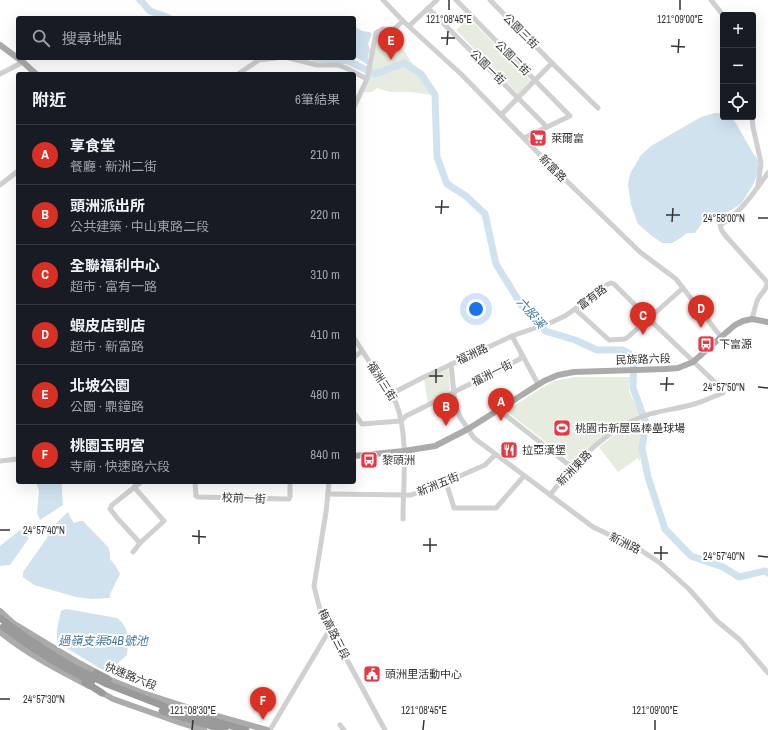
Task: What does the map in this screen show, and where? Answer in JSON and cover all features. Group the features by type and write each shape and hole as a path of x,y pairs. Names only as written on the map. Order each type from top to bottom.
{"highway":[{"path":"0,618 102,693"},
{"path":"0,625 23,642 107,684 174,710 246,730"},
{"path":"51,656 108,679"},
{"path":"51,656 76,674 116,693 171,714 225,730"}],"main road":[{"path":"0,45 16,57"},
{"path":"20,60 34,72"},
{"path":"752,319 768,322"},
{"name":"民族路六段","path":"356,456 435,446 468,430 538,384 558,375 574,372 678,368 693,362 735,325 752,319"},
{"name":"快速路六段","path":"0,611 13,623 108,679 164,700 269,730"},
{"path":"0,632 15,644 48,665 113,699 204,730"}],"street":[{"name":"新富路","path":"383,0 403,21 461,74 548,163 640,252 676,279 721,337"},
{"path":"409,26 437,0"},
{"name":"公園二街","path":"456,0 570,116 547,127"},
{"name":"公園三街","path":"490,0 598,108"},
{"path":"711,0 721,12"},
{"name":"公園一街","path":"428,8 547,127"},
{"path":"356,103 367,79 376,33 383,29 393,30 403,21"},
{"path":"241,72 259,60"},
{"path":"297,60 317,65 338,66 354,72"},
{"path":"0,74 23,62"},
{"path":"501,115 552,63"},
{"path":"356,73 367,79"},
{"path":"752,120 761,163 758,186"},
{"path":"524,138 547,127"},
{"path":"0,185 16,173"},
{"path":"752,319 758,299 768,285 767,282 724,234 720,225 739,210 768,173"},
{"name":"富有路","path":"512,336 552,322 564,316 611,283 614,284 720,387 723,393"},
{"path":"575,309 608,340 625,339 683,288"},
{"name":"福洲一街","path":"512,336 538,384"},
{"name":"福洲路","path":"468,430 457,410 454,399 451,364 512,336"},
{"name":"福洲三街","path":"356,341 391,394 400,413 404,451 403,519"},
{"path":"356,356 362,351"},
{"name":"福洲一街","path":"356,416 362,424 401,421 406,416 520,359 522,355"},
{"path":"391,394 451,364"},
{"name":"新洲東路","path":"550,495 573,468 601,441 620,428 649,414 691,405 723,393"},
{"path":"499,410 573,468"},
{"name":"新洲路","path":"468,430 474,438 495,455 593,527 639,549 660,563 689,590 717,621 740,640 768,674"},
{"name":"新洲五街","path":"328,494 416,494 485,465 495,455"},
{"path":"0,461 16,459"},
{"path":"446,482 454,508 496,508 524,476"},
{"path":"138,484 112,505 110,509 140,543"},
{"name":"校前一街","path":"195,484 196,496 198,497 286,499 289,499 290,497 290,484"},
{"name":"梅高路三段","path":"329,484 325,519 314,586 320,610 385,730"},
{"path":"133,552 140,543 164,521 134,487"},
{"path":"269,730 330,629"},
{"path":"340,725 344,730"}],"shaded area":[{"path":"469,18 531,81 518,94 456,30"},
{"path":"383,32 397,33 397,39 432,95 411,92 390,92 377,88 372,92 364,92 369,80 377,35"},
{"path":"447,369 449,371 450,391 428,404 424,379"},
{"path":"575,377 630,377 629,391 640,414 603,437 573,463 506,411 554,381"},
{"path":"643,420 645,427 640,460 639,461 638,458 618,472 599,447 616,434"}],"water":[{"path":"356,27 372,34 368,44 370,50 368,65 356,57"},
{"path":"720,113 720,120 734,120 758,160 759,169 753,185 741,204 726,213 702,223 695,233 687,233 672,243 662,243 638,224 631,205 628,185 630,174 641,155 651,146 701,117"},
{"path":"37,484 62,484 63,505 40,520 37,513 39,491"},
{"path":"68,512 74,523 83,521 108,547 110,559 120,574 110,594 110,598 91,599 76,597 34,585 23,577 23,572 47,538 48,531"},
{"path":"20,530 29,538 10,565 0,566 0,546"},
{"name":"過嶺支渠54B號池","path":"66,609 117,618 124,626 128,635 127,655 112,668 103,670 58,643 58,623 61,611"}],"waterway":[{"name":"六股溪","path":"140,0 150,11 164,16"},
{"name":"六股溪","path":"337,60 348,61 375,74 404,63 421,74 435,95 437,157 447,184 466,196 485,214 496,264 522,306 545,331 575,340 597,350 622,350 630,354 634,361 633,388 646,423 642,448 648,477 665,529 691,556 723,567 739,577 765,571 768,573"}],"place":[{"name":"北坡公園","path":"391,60"},
{"name":"萊爾富","path":"538,138"},
{"name":"蝦皮店到店","path":"701,328"},
{"name":"全聯福利中心","path":"643,335"},
{"name":"下富源","path":"706,344"},
{"name":"享食堂","path":"501,421"},
{"name":"頭洲派出所","path":"446,426"},
{"name":"桃園市新屋區棒壘球場","path":"562,428"},
{"name":"拉亞漢堡","path":"509,450"},
{"name":"黎頭洲","path":"369,460"},
{"name":"頭洲里活動中心","path":"372,674"},
{"name":"桃園玉明宮","path":"263,720"}]}
